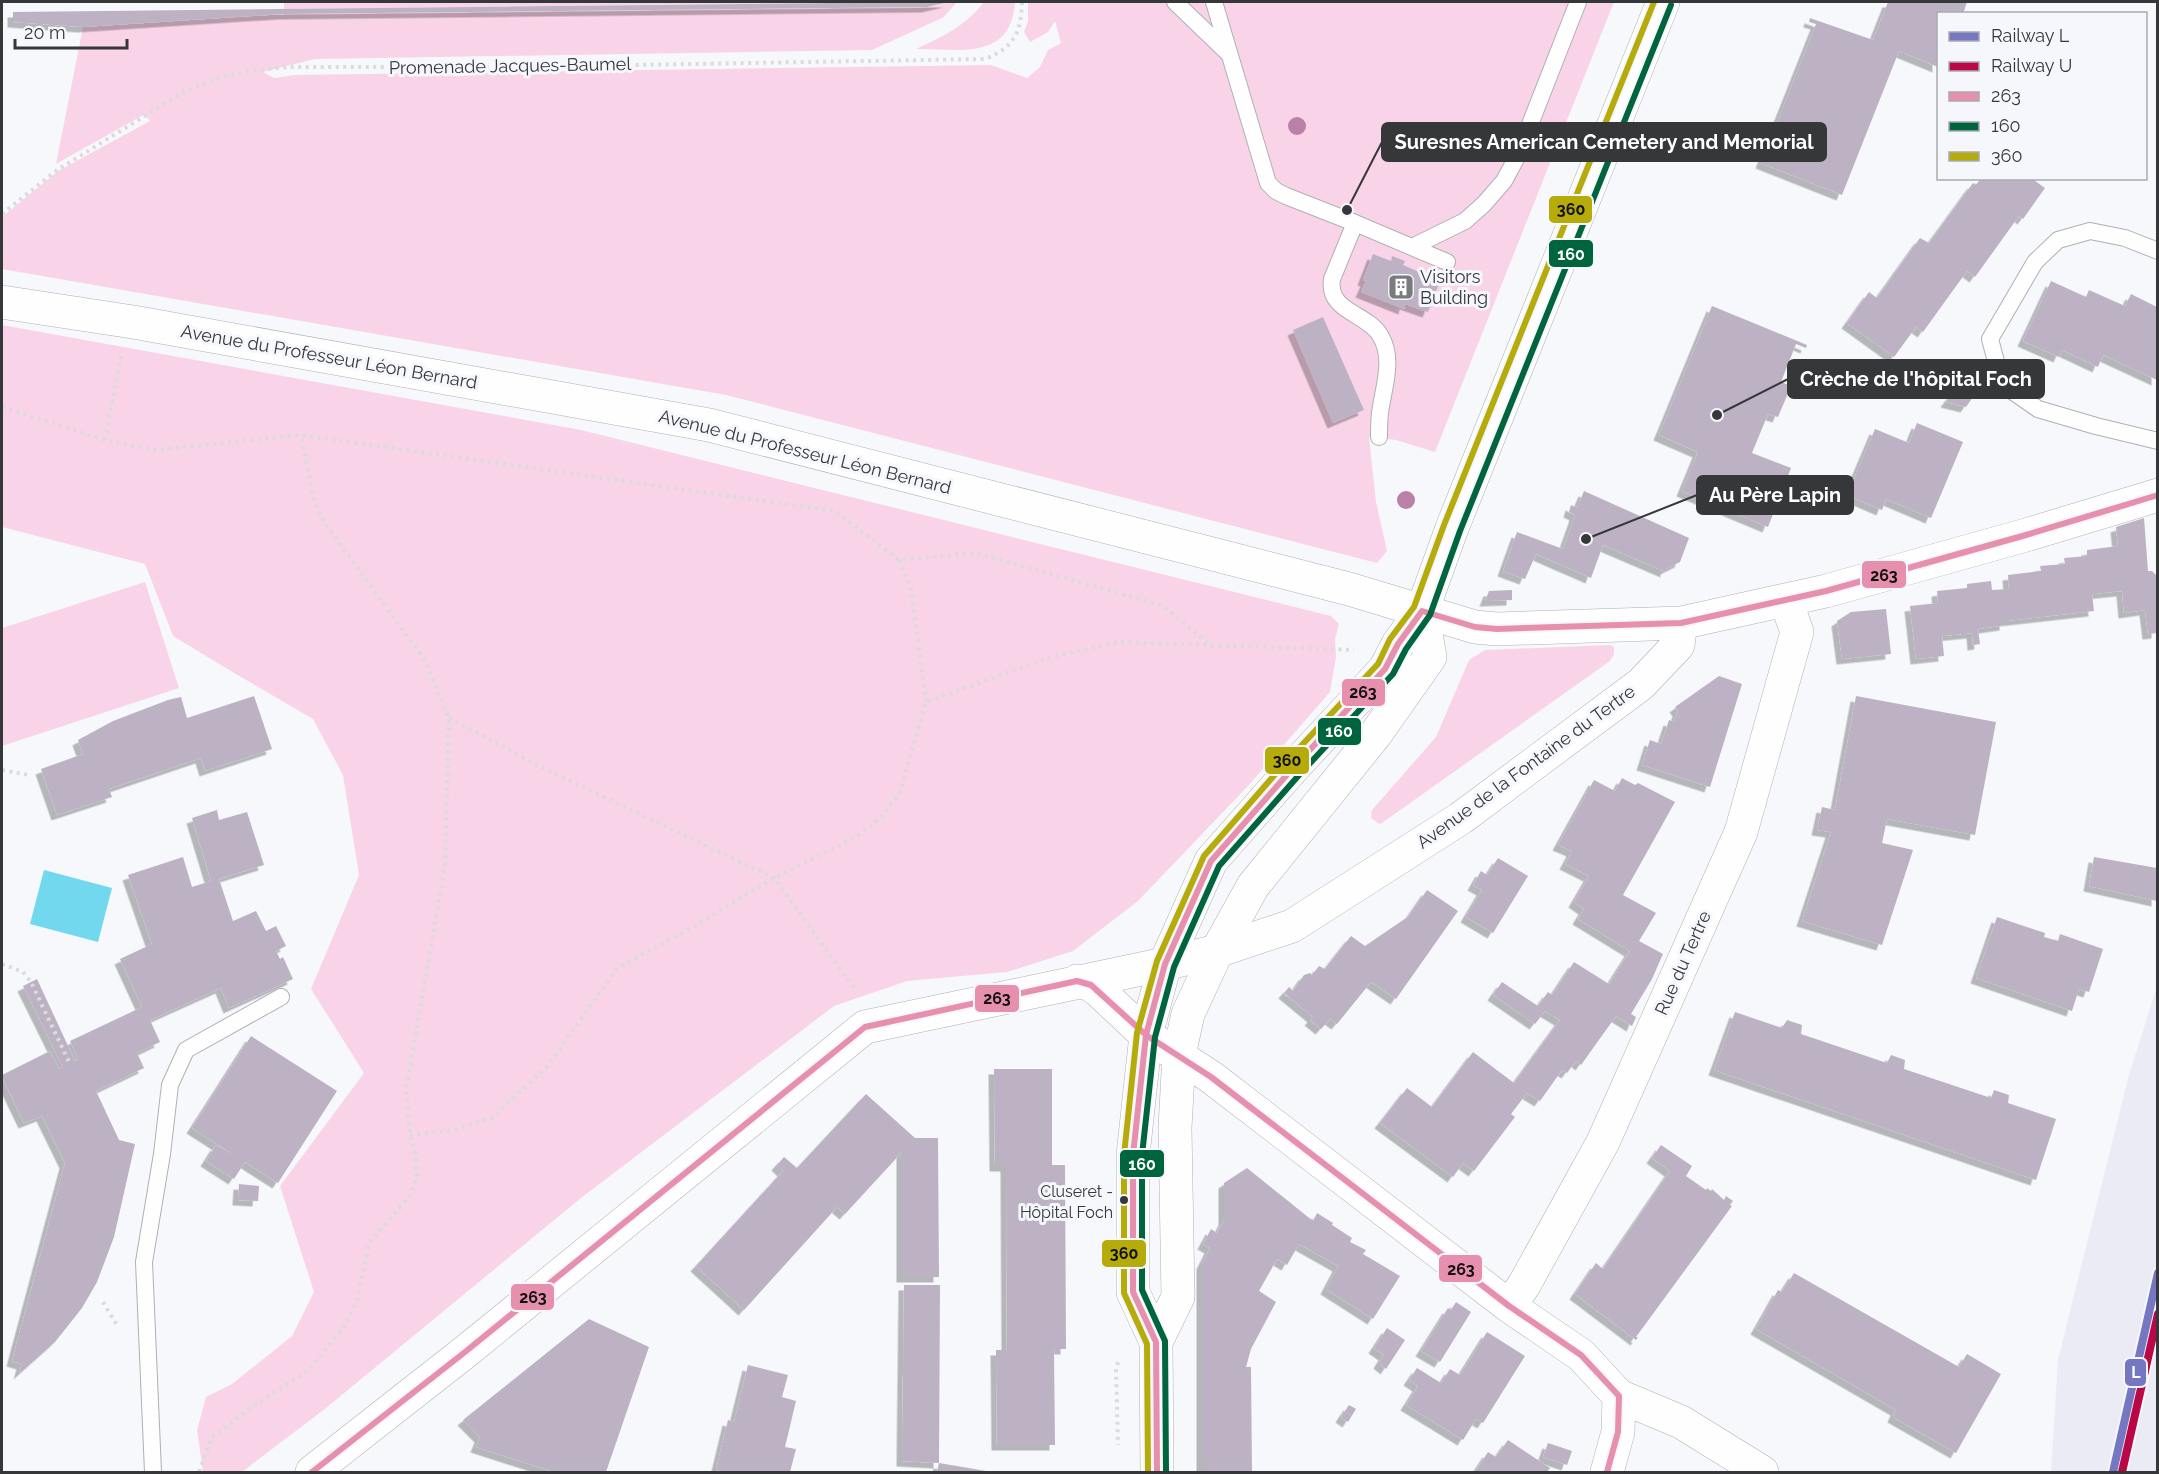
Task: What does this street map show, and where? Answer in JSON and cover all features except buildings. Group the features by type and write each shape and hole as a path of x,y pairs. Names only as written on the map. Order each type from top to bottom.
{"street":[{"path":"1157,1473 1156,1342 1133,1292 1133,1155 1146,1035 1165,964 1211,861 1385,669 1398,644 1422,611 1452,528 1663,2"},
{"name":"Avenue du Professeur Léon Bernard","path":"2,302 133,322 709,425 1360,592 1475,627 1497,629 1681,623 1786,601 2026,535 2157,495"},
{"name":"Rue du Tertre","path":"1509,1306 1524,1285 1603,1142 1741,832 1797,632 1786,601"},
{"path":"1156,1342 1178,1297 1174,1154 1179,1055 1188,1014 1217,951 1253,886 1375,735 1430,657 1422,611"},
{"name":"Avenue de la Fontaine du Tertre","path":"312,1473 465,1352 865,1027 1165,964 1217,951 1292,926 1461,818 1641,684 1678,645 1681,623"},
{"path":"1077,981 1091,985 1146,1035 1211,1077 1509,1306 1581,1356 1619,1396 1681,1422 1762,1473"},
{"path":"1607,1473 1618,1432 1619,1396"}],"lane":[{"path":"1175,2 1230,55"},
{"path":"1214,2 1268,183 1276,191 1286,196 1447,262"},
{"path":"1412,247 1465,221 1504,181 1518,155 1578,2"},
{"path":"1355,223 1331,287 1334,299 1345,309 1367,321 1380,335 1387,353 1379,437"},
{"path":"2157,251 2125,238 2090,231 2058,240 2035,262 1990,339 2002,384 2038,408 2096,426 2157,441"},
{"path":"153,1473 144,1262 162,1154 170,1085 186,1050 281,997"}],"path":[{"name":"Promenade Jacques-Baumel","path":"2,214 57,170 184,92 220,77 255,70 290,67 512,67 985,58 1004,49 1017,35 1022,16 1022,2"},
{"path":"105,440 122,353 133,322"},
{"path":"2,406 105,440 155,450 300,435 835,512 899,560 911,588 926,702 900,792 882,817 856,837 774,878 692,928 617,968 547,1067 492,1118 454,1130 410,1135"},
{"path":"199,1473 211,1438 252,1407 309,1370 343,1328 357,1301 369,1243 410,1196 417,1178 406,1090 444,866 449,718 424,659 324,522 314,500 300,435"},
{"path":"899,560 976,553 1163,606 1213,647"},
{"path":"926,702 1051,657 1118,642 1213,647 1364,650"},
{"path":"449,718 545,769 774,878 861,998"},
{"path":"2,770 29,775"},
{"path":"2,964 23,972 30,982 70,1064"},
{"path":"1116,1370 1118,1449"}],"shaded area":[{"path":"284,2 935,2 284,9"},
{"path":"957,2 944,17 872,50 315,59 263,72 274,78 294,75 991,65 1027,78 1040,67 1048,50 1061,43 1055,21 1048,32 1030,42 1024,32 1028,21 1028,2 1614,2 1435,452 1396,440 1369,437 1376,502 1387,551 1377,563 726,395 2,269 2,217 58,171 150,121 145,114 56,164 83,27 284,14 927,7"},
{"path":"984,2 1015,2 1011,21 1004,34 994,43 966,50 916,49 953,30 969,18"},
{"path":"2,325 581,430 1331,616 1339,624 1335,639 1336,657 1330,692 1247,787 1138,901 1073,951 1007,972 907,981 834,1006 581,1198 326,1408 242,1472 203,1472 197,1430 206,1397 232,1384 292,1336 314,1292 280,1186 364,1073 311,989 359,875 343,775 313,719 173,636 145,564 2,527"},
{"path":"145,582 179,688 2,746 2,628"},
{"path":"1610,645 1614,647 1614,654 1610,661 1382,823 1379,824 1371,818 1372,810 1436,737 1469,660 1485,650"},
{"path":"2157,986 2157,1472 2051,1472 2058,1360 2129,1075"}],"water":[{"path":"44,870 112,888 98,942 30,924"}],"rail line":[{"name":"L","path":"2113,1472 2158,1273"},
{"name":"U","path":"2122,1472 2158,1314"}],"transit line":[{"name":"360","path":"1148,1472 1147,1344 1124,1293 1124,1155 1137,1033 1157,961 1204,856 1285,763 1378,664 1390,639 1414,607 1444,525 1654,2"},
{"name":"160","path":"1166,1472 1165,1341 1142,1290 1142,1155 1155,1037 1174,967 1219,866 1299,775 1393,674 1406,649 1430,615 1460,531 1671,5"},
{"name":"263","path":"1157,1472 1156,1342 1133,1292 1133,1155 1146,1035 1165,964 1211,861 1385,669 1398,644 1422,611 1475,627 1497,629 1681,623 1826,591 2158,495"},
{"name":"263","path":"312,1472 465,1352 865,1027 1077,981 1091,985 1146,1035 1211,1077 1509,1306 1581,1355 1619,1396 1618,1432 1607,1472"}],"place":[{"name":"Suresnes American Cemetery and Memorial","path":"1347,210"},
{"name":"Visitors Building","path":"1401,287"},
{"name":"Crèche de l'hôpital Foch","path":"1717,415"},
{"name":"Au Père Lapin","path":"1586,539"},
{"name":"Cluseret - Hôpital Foch","path":"1124,1200"}]}
